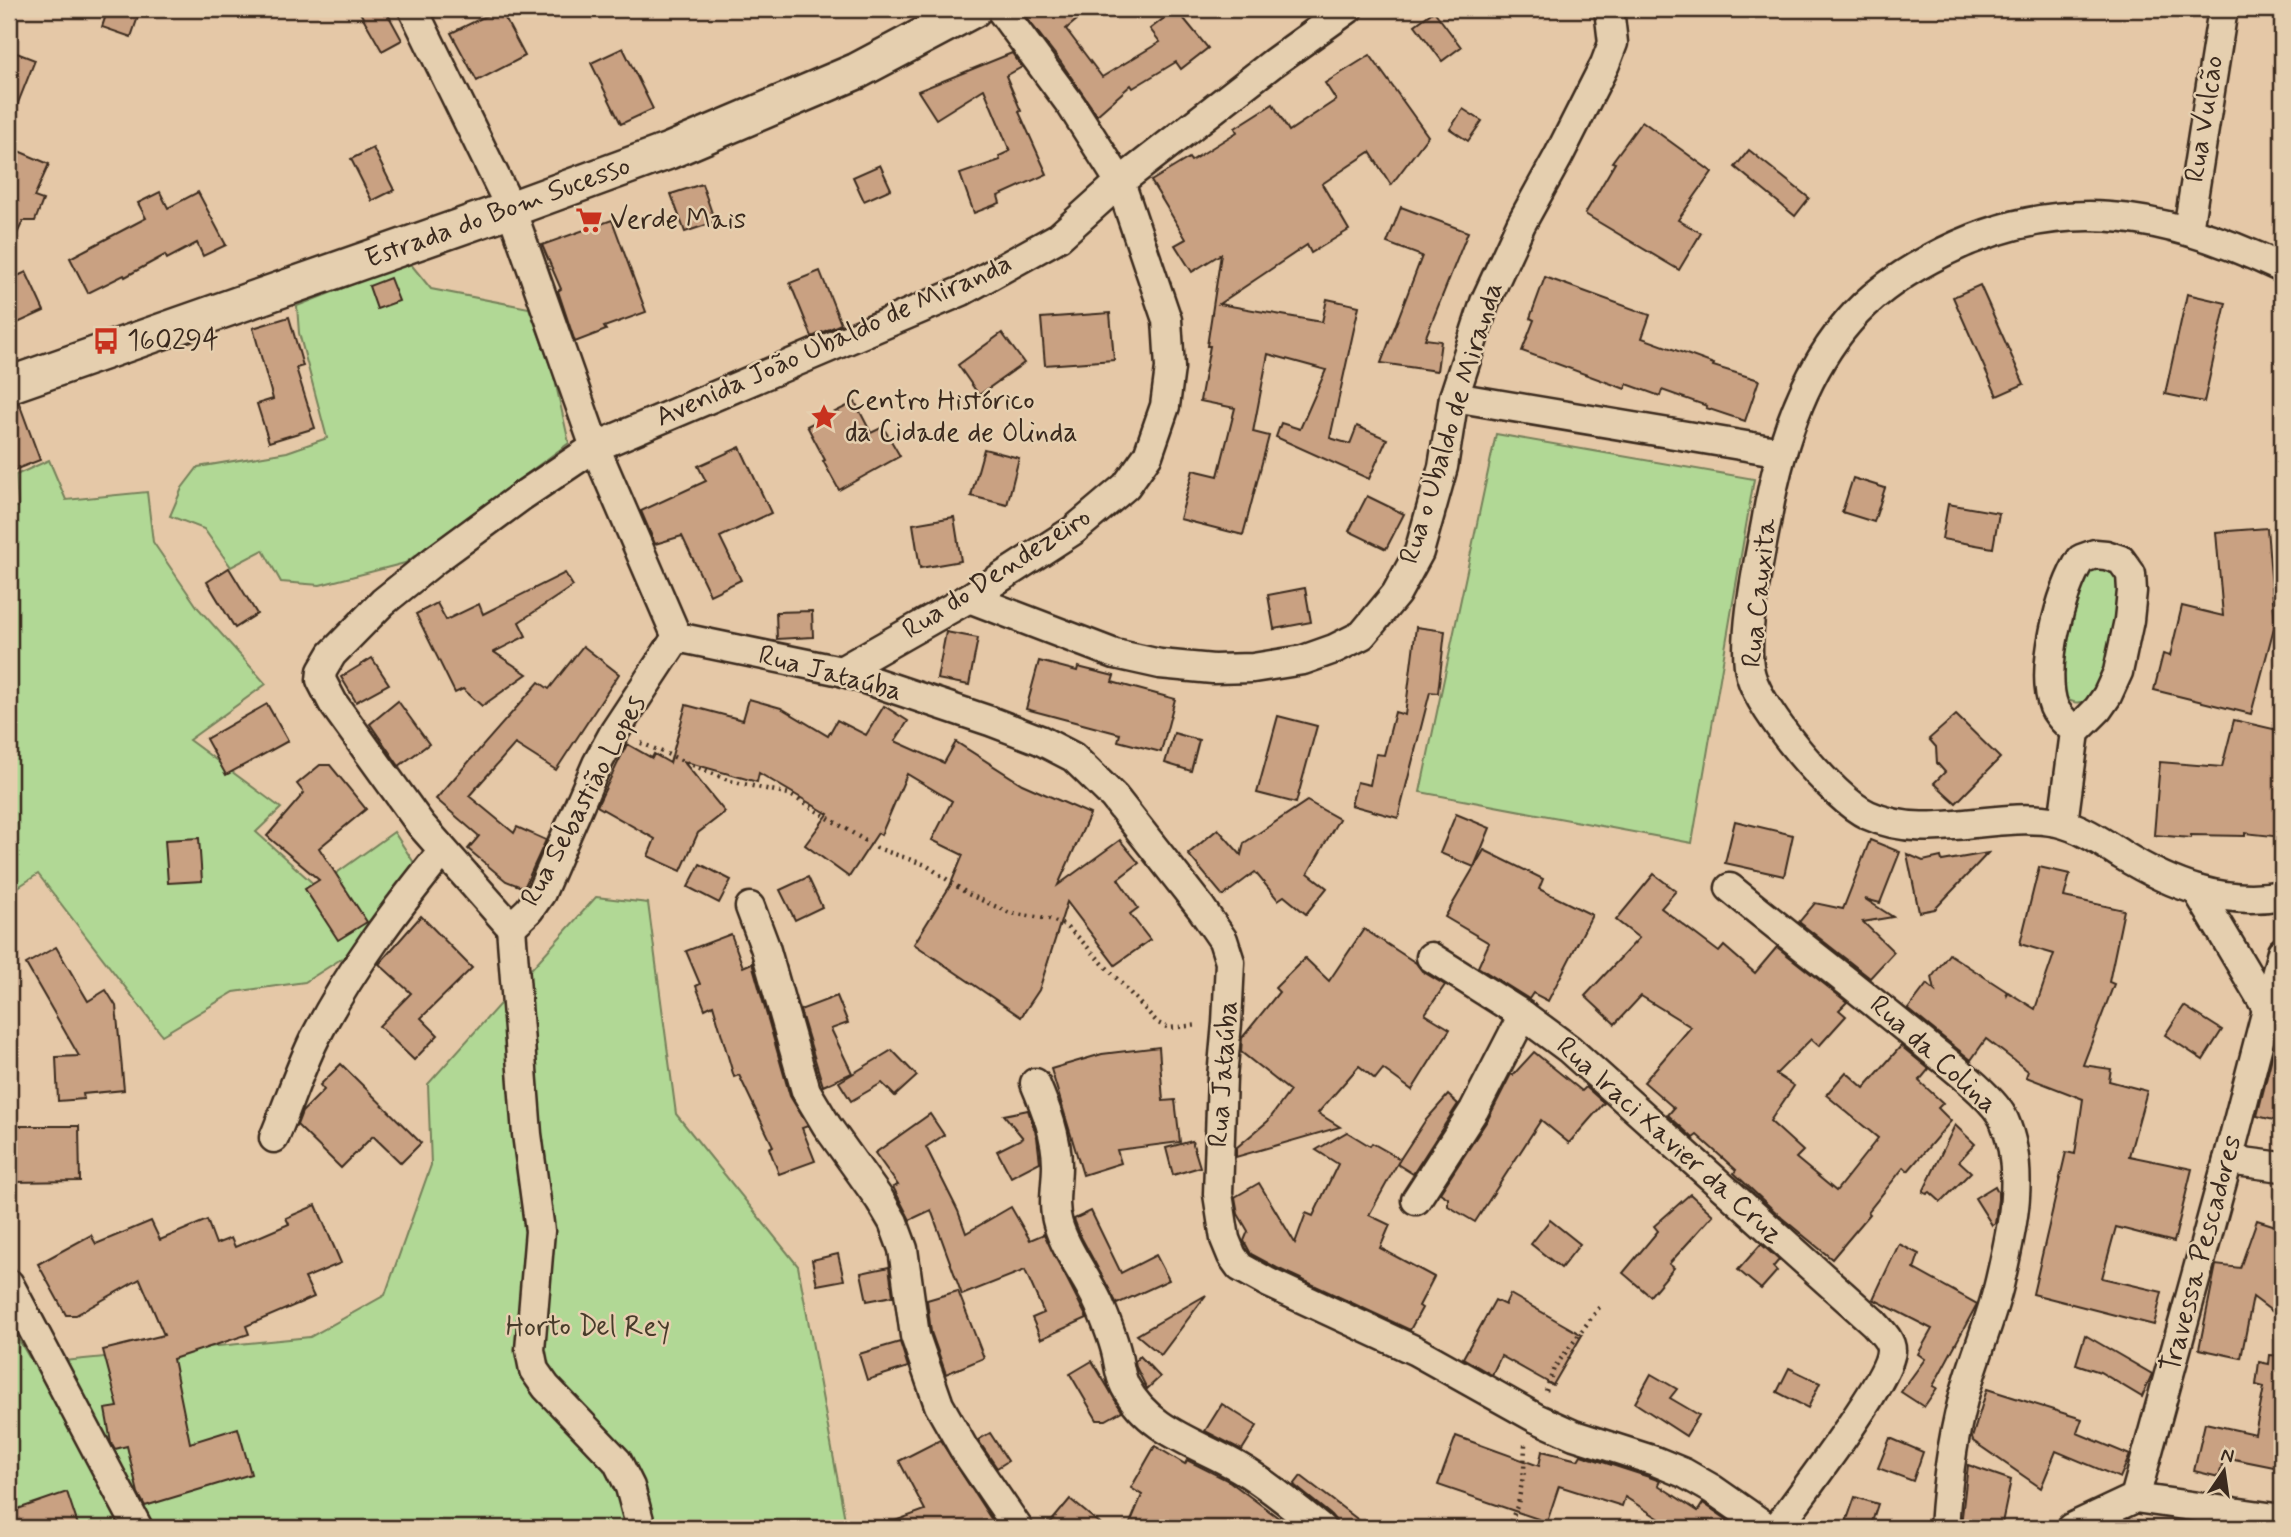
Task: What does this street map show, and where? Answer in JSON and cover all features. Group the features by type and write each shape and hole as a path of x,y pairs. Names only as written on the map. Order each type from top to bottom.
{"street":[{"path":"413,9 511,209 595,447 677,637"},
{"name":"Estrada do Bom Sucesso","path":"9,385 669,151 857,71 974,9"},
{"name":"Rua do Dendezeiro","path":"841,671 969,598 1073,530 1126,486 1148,455 1165,406 1170,368 1167,320 1119,182 1071,105 1000,9"},
{"name":"Avenida João Ubaldo de Miranda","path":"443,851 333,704 321,680 322,671 332,654 383,602 522,496 595,447 962,290 1059,237 1119,182 1273,63 1348,9"},
{"name":"Rua o Ubaldo de Miranda","path":"969,598 1115,654 1160,664 1213,669 1254,668 1303,660 1362,635 1396,593 1419,552 1443,467 1454,397 1485,302 1521,224 1605,64 1613,43 1609,9"},
{"name":"Rua Vulcão","path":"2188,230 2223,9"},
{"name":"Rua Cauxita","path":"2282,268 2243,249 2188,230 2104,216 2061,216 2014,225 1966,241 1909,270 1875,295 1849,321 1824,354 1804,393 1782,452 1768,513 1756,581 1748,659 1751,679 1757,692 1780,727 1833,789 1850,805 1869,816 1914,827 1939,828 2001,820 2046,820 2063,823 2180,886 2239,898 2282,895"},
{"path":"1454,397 1782,452"},
{"path":"2063,823 2075,732 2107,696 2118,671 2129,620 2131,574 2121,560 2106,555 2085,556 2073,570 2051,653 2049,668 2054,708 2075,732"},
{"name":"Rua Jataúba","path":"677,637 841,671 1015,730 1073,757 1114,797 1223,940 1230,962 1218,1194 1224,1239 1240,1266 1269,1283 1416,1351 1536,1418 1574,1435 1684,1473 1713,1489 1768,1528"},
{"name":"Rua Sebastião Lopes","path":"511,927 529,910 541,893 583,796 615,732 677,637"},
{"path":"274,1138 314,1040 349,978 399,906 443,851 511,927 527,1134 540,1231 530,1350 534,1370 546,1387 617,1461 630,1488 641,1528"},
{"name":"Rua da Colina","path":"1730,888 1945,1061 1991,1103 2004,1120 2016,1178 2015,1196 1999,1284 1967,1385 1954,1439 1944,1528"},
{"path":"2197,890 2267,1008"},
{"path":"750,907 765,947 806,1091 893,1222 903,1250 915,1336 939,1405 964,1448 1018,1528"},
{"name":"Travessa Pescadores","path":"2135,1498 2282,952"},
{"name":"Rua Iraci Xavier da Cruz","path":"1431,957 1523,1015 1569,1049 1874,1323 1890,1346 1888,1366 1877,1385 1777,1528"},
{"path":"1416,1200 1474,1110 1523,1015"},
{"path":"1035,1083 1046,1109 1056,1150 1057,1222 1109,1326 1122,1379 1129,1392 1151,1419 1165,1430 1238,1467 1321,1528"},
{"path":"2228,1160 2282,1167"},
{"path":"9,1284 138,1528"},
{"path":"2071,1528 2135,1498 2282,1519"}],"path":[{"path":"615,732 730,781 789,794 877,848 926,865 979,899 1010,914 1049,919 1064,925 1158,1023 1169,1028 1227,1023"},
{"path":"1508,1528 1517,1504 1524,1471 1524,1446 1554,1368 1601,1305"}],"green space":[{"path":"409,262 431,289 529,308 554,376 569,443 405,563 320,585 281,582 263,550 231,567 204,529 170,516 182,488 198,467 287,452 327,438 299,333 297,306"},
{"path":"1496,434 1754,479 1692,843 1420,792"},
{"path":"49,460 66,500 147,492 153,542 198,608 266,684 189,740 281,808 256,832 317,887 394,832 431,889 380,934 305,982 234,992 162,1035 38,874 9,893 9,505 18,507 16,475"},
{"path":"2097,561 2124,577 2100,696 2081,702 2070,701 2057,687 2081,568"},
{"name":"Horto Del Rey","path":"596,897 648,903 676,1114 798,1266 846,1525 850,1528 9,1528 9,1323 33,1364 310,1337 385,1295 431,1165 428,1084"}],"building":[{"path":"108,9 123,9 139,14 131,37 102,27"},
{"path":"358,9 385,9 402,40 382,51"},
{"path":"500,9 525,56 477,81 451,33"},
{"path":"1020,9 1090,9 1066,29 1102,77 1160,42 1150,29 1176,9 1208,48 1181,69 1176,62 1133,88 1131,85 1097,115"},
{"path":"1434,11 1461,47 1442,61 1415,25"},
{"path":"623,48 653,109 621,124 591,63"},
{"path":"9,50 35,60 10,123 9,122"},
{"path":"1012,53 1022,67 1006,76 1047,174 998,196 1000,203 974,213 960,174 1000,160 999,156 1010,151 984,89 936,119 918,91"},
{"path":"1370,55 1428,136 1391,185 1370,152 1322,184 1349,230 1311,253 1307,245 1219,304 1322,322 1327,299 1359,306 1330,438 1350,444 1357,426 1387,439 1369,479 1276,437 1281,423 1300,429 1326,370 1268,354 1253,432 1269,436 1243,535 1180,519 1193,470 1218,476 1235,408 1200,401 1210,346 1207,346 1221,254 1192,272 1175,245 1186,239 1151,181 1189,158 1191,161 1237,132 1235,128 1273,104 1289,131 1336,100 1325,83"},
{"path":"1463,109 1482,121 1468,141 1450,129"},
{"path":"1642,121 1712,172 1678,220 1701,233 1679,270 1585,214 1615,163 1612,162"},
{"path":"9,147 49,164 34,197 43,200 35,221 23,221 9,251"},
{"path":"373,148 394,190 372,201 351,159"},
{"path":"1749,150 1809,198 1795,216 1735,167"},
{"path":"880,165 891,189 864,201 853,177"},
{"path":"702,184 715,222 685,232 671,194"},
{"path":"160,192 168,208 198,192 226,245 203,256 197,243 167,259 165,255 88,293 70,258 146,218 138,203"},
{"path":"1401,207 1468,232 1425,339 1441,341 1437,371 1381,363 1422,256 1387,243"},
{"path":"612,220 646,312 604,327 606,330 575,342 558,291 561,289 542,245"},
{"path":"820,271 841,324 812,337 790,283"},
{"path":"26,272 44,311 9,327 9,280"},
{"path":"1545,277 1650,315 1642,338 1714,364 1713,366 1759,380 1745,421 1662,390 1660,396 1627,384 1625,389 1522,351 1534,320 1530,318"},
{"path":"390,278 399,301 377,309 369,286"},
{"path":"1980,285 2024,384 1997,396 1953,297"},
{"path":"2187,294 2226,303 2204,402 2165,394"},
{"path":"1110,313 1114,360 1045,365 1041,318"},
{"path":"289,317 303,366 296,368 315,428 269,442 257,404 273,399 253,328"},
{"path":"1002,333 1024,363 979,395 958,365"},
{"path":"855,402 871,433 883,427 900,456 839,490 807,426"},
{"path":"19,403 40,460 9,472 9,405"},
{"path":"740,447 771,513 720,537 741,580 710,595 682,536 655,544 641,511 706,481 698,466"},
{"path":"984,449 1019,458 1007,505 971,496"},
{"path":"1853,478 1885,488 1874,522 1842,512"},
{"path":"1367,496 1404,514 1386,549 1349,531"},
{"path":"1948,504 1999,513 1993,548 1942,539"},
{"path":"954,517 961,561 920,568 913,524"},
{"path":"2267,528 2275,624 2251,714 2154,690 2163,654 2170,656 2182,606 2223,616 2216,532"},
{"path":"229,568 257,614 235,628 207,582"},
{"path":"565,573 573,586 519,622 526,636 494,652 527,674 482,706 463,689 455,693 416,614 437,603 446,620 479,604 483,614"},
{"path":"1305,588 1311,622 1274,629 1268,595"},
{"path":"812,611 813,637 777,639 776,612"},
{"path":"1416,627 1445,631 1438,693 1430,692 1398,818 1351,805 1357,782 1370,785 1376,754 1384,755 1395,712 1405,715"},
{"path":"946,632 978,638 969,685 937,679"},
{"path":"583,646 619,674 556,770 515,744 469,796 514,833 517,827 546,840 524,888 506,881 468,849 479,836 436,799 539,682 549,689"},
{"path":"372,658 389,684 356,702 341,677"},
{"path":"1039,661 1077,671 1078,667 1114,676 1112,682 1175,699 1161,752 1118,741 1120,734 1026,709"},
{"path":"749,699 781,708 828,736 837,720 866,735 884,706 908,721 895,741 944,763 956,742 1022,784 1090,814 1058,885 1120,840 1139,863 1118,879 1138,908 1130,914 1150,940 1115,965 1067,902 1039,990 1021,1017 914,944 950,886 963,855 932,840 952,801 907,774 881,835 878,833 849,877 805,845 828,814 759,773 757,782 683,761 725,812 698,833 681,871 648,856 655,839 597,806 627,744 652,758 654,754 670,763 686,705 743,720"},
{"path":"398,701 429,744 399,766 370,724"},
{"path":"267,704 288,741 226,775 206,739"},
{"path":"1956,715 2000,758 1956,803 1934,783 1945,772 1937,763 1936,747 1929,739"},
{"path":"1278,716 1317,726 1296,803 1257,793"},
{"path":"2234,720 2282,731 2282,837 2245,833 2245,836 2191,835 2191,838 2154,835 2160,762 2222,767"},
{"path":"1174,733 1199,740 1191,771 1165,763"},
{"path":"320,765 330,765 366,809 319,848 367,922 338,940 305,889 319,880 267,836 304,793 297,784"},
{"path":"1307,801 1339,819 1308,873 1327,888 1306,914 1284,896 1278,900 1255,872 1223,896 1188,854 1218,829 1241,855 1244,843"},
{"path":"1456,814 1490,828 1474,867 1440,853"},
{"path":"1735,821 1793,835 1784,876 1725,863"},
{"path":"199,838 202,881 168,883 165,840"},
{"path":"1870,840 1900,852 1880,903 1865,899 1893,917 1863,922 1894,952 1870,978 1799,922 1815,903 1843,909"},
{"path":"1484,850 1543,879 1539,889 1592,915 1548,1001 1533,993 1529,999 1478,967 1489,943 1445,917"},
{"path":"1988,853 1935,909 1919,912 1907,854 1923,861 1941,857 1942,861"},
{"path":"700,864 731,880 719,903 688,887"},
{"path":"2039,867 2070,874 2064,897 2124,910 2109,982 2114,984 2083,1065 2111,1069 2109,1081 2147,1091 2129,1156 2192,1169 2174,1242 2116,1227 2102,1278 2162,1292 2154,1325 2033,1294 2066,1152 2075,1154 2083,1099 2026,1077 2028,1071 1986,1039 1971,1060 1908,1009 1927,984 1935,991 1932,977 1949,954 2006,991 2007,995 2008,992 2035,1009 2054,954 2020,944"},
{"path":"1654,874 1676,891 1661,908 1719,952 1724,946 1755,973 1777,947 1847,1002 1839,1010 1846,1016 1819,1046 1811,1039 1776,1074 1794,1086 1770,1121 1803,1151 1796,1158 1836,1191 1878,1138 1826,1095 1846,1072 1864,1088 1901,1046 1929,1069 1919,1081 1943,1103 1938,1108 1951,1121 1908,1171 1904,1167 1868,1212 1870,1214 1832,1259 1782,1218 1734,1173 1736,1170 1697,1135 1693,1138 1668,1115 1674,1108 1644,1082 1691,1027 1641,996 1615,1024 1585,996 1639,938 1616,920"},
{"path":"808,877 822,907 795,920 780,890"},
{"path":"421,916 472,968 421,1018 438,1035 414,1060 379,1026 411,993 379,964"},
{"path":"1364,929 1445,985 1425,1014 1450,1029 1412,1090 1383,1069 1375,1079 1359,1066 1318,1113 1340,1127 1236,1157 1236,1148 1268,1121 1290,1091 1241,1052 1242,1038 1279,992 1275,988 1305,958 1329,981"},
{"path":"731,934 743,967 752,963 790,1096 808,1126 802,1128 815,1161 779,1174 769,1148 773,1146 739,1075 734,1077 713,1005 705,1009 696,986 700,984 686,951"},
{"path":"56,947 88,1001 106,990 116,1006 124,1090 83,1094 84,1099 58,1101 56,1057 79,1056 26,964"},
{"path":"837,996 848,1023 831,1029 852,1073 823,1086 800,1010"},
{"path":"2184,1006 2222,1030 2203,1060 2165,1035"},
{"path":"2276,1041 2282,1041 2282,1122 2257,1116"},
{"path":"1159,1047 1163,1101 1175,1100 1180,1142 1117,1150 1121,1163 1083,1175 1051,1069 1102,1054"},
{"path":"892,1050 917,1076 895,1096 882,1083 851,1101 839,1082"},
{"path":"1534,1052 1582,1091 1586,1087 1604,1103 1569,1143 1541,1120 1475,1222 1448,1206 1448,1198 1440,1193 1488,1119 1511,1074 1513,1075"},
{"path":"341,1064 421,1143 401,1163 373,1136 341,1168 297,1125 302,1112 324,1090 320,1085"},
{"path":"1448,1095 1458,1104 1413,1174 1397,1164 1425,1121"},
{"path":"1028,1110 1037,1137 1040,1162 1011,1177 997,1151 1023,1138 1004,1115"},
{"path":"930,1114 944,1135 926,1147 966,1233 1011,1207 1030,1240 1044,1234 1087,1318 1041,1339 1032,1318 1044,1313 1025,1270 962,1295 931,1210 910,1220 893,1187 898,1185 875,1153"},
{"path":"1955,1125 1975,1144 1959,1161 1971,1172 1941,1202 1930,1192 1923,1192"},
{"path":"13,1126 79,1126 80,1181 13,1182"},
{"path":"1347,1132 1400,1159 1369,1215 1390,1225 1380,1248 1434,1277 1410,1330 1277,1268 1251,1254 1244,1241 1248,1231 1238,1214 1235,1197 1259,1183 1295,1243 1306,1213 1313,1216 1338,1164 1316,1150"},
{"path":"1192,1141 1200,1167 1173,1175 1166,1148"},
{"path":"1995,1186 1998,1199 1995,1223 1992,1225 1975,1198"},
{"path":"1690,1194 1713,1215 1669,1264 1674,1268 1650,1296 1623,1273 1658,1231 1654,1226"},
{"path":"316,1205 341,1263 305,1278 314,1297 246,1326 249,1334 173,1359 190,1443 238,1428 251,1474 145,1506 138,1493 127,1446 115,1449 111,1442 105,1409 118,1407 103,1350 164,1335 140,1279 76,1315 66,1315 38,1264 91,1235 96,1244 151,1221 160,1240 207,1220 216,1244 231,1238 235,1247 289,1224 286,1218"},
{"path":"1091,1211 1121,1273 1156,1255 1169,1280 1117,1304 1074,1219"},
{"path":"1550,1220 1580,1244 1561,1268 1531,1244"},
{"path":"2257,1220 2282,1228 2282,1299 2273,1312 2253,1297 2241,1358 2199,1349 2216,1265 2240,1268"},
{"path":"1761,1244 1779,1260 1773,1267 1777,1271 1761,1289 1738,1270"},
{"path":"1899,1244 1919,1254 1914,1269 1977,1304 1933,1386 1937,1388 1924,1407 1901,1392 1925,1359 1918,1354 1932,1329 1873,1299"},
{"path":"838,1254 844,1280 817,1285 812,1260"},
{"path":"889,1267 893,1296 867,1301 861,1273"},
{"path":"958,1291 984,1358 946,1374 931,1332 927,1300"},
{"path":"1510,1294 1582,1335 1553,1385 1501,1356 1492,1375 1463,1358 1495,1300 1505,1305"},
{"path":"1206,1295 1161,1355 1137,1335"},
{"path":"2085,1335 2152,1374 2142,1397 2100,1372 2076,1364"},
{"path":"900,1342 908,1367 867,1380 859,1354"},
{"path":"2270,1355 2282,1356 2282,1450 2279,1468 2224,1457 2219,1477 2194,1471 2205,1423 2255,1434 2264,1387 2256,1385 2259,1362 2269,1364"},
{"path":"1140,1356 1160,1377 1147,1389 1136,1367 1135,1361"},
{"path":"1092,1361 1122,1411 1106,1420 1097,1420 1070,1374"},
{"path":"1789,1368 1820,1383 1808,1408 1777,1392"},
{"path":"1651,1374 1677,1389 1670,1398 1699,1415 1686,1436 1635,1403"},
{"path":"1987,1389 2082,1419 2077,1433 2130,1455 2120,1478 2056,1451 2041,1488 1973,1441"},
{"path":"1222,1404 1257,1426 1242,1450 1205,1431"},
{"path":"990,1433 1008,1461 997,1468 978,1440"},
{"path":"1456,1436 1539,1466 1542,1451 1578,1460 1581,1455 1649,1477 1660,1481 1658,1485 1698,1511 1703,1503 1739,1528 1674,1528 1625,1497 1622,1506 1559,1486 1547,1522 1438,1485"},
{"path":"1890,1438 1923,1452 1913,1481 1878,1468"},
{"path":"940,1440 997,1528 882,1528 881,1526 925,1510 899,1461"},
{"path":"1155,1446 1185,1464 1187,1460 1229,1481 1292,1528 1128,1528 1142,1495 1131,1488"},
{"path":"1968,1465 2011,1480 2001,1528 1961,1525"},
{"path":"1301,1476 1369,1528 1337,1528 1331,1515 1294,1485"},
{"path":"67,1492 79,1528 9,1528 9,1512"},
{"path":"1855,1497 1878,1504 1870,1528 1844,1528"},
{"path":"1070,1499 1105,1528 1046,1528"}],"place":[{"name":"Verde Mais","path":"589,220"},
{"name":"160294","path":"106,341"},
{"name":"Centro Histórico da Cidade de Olinda","path":"824,417"}]}
